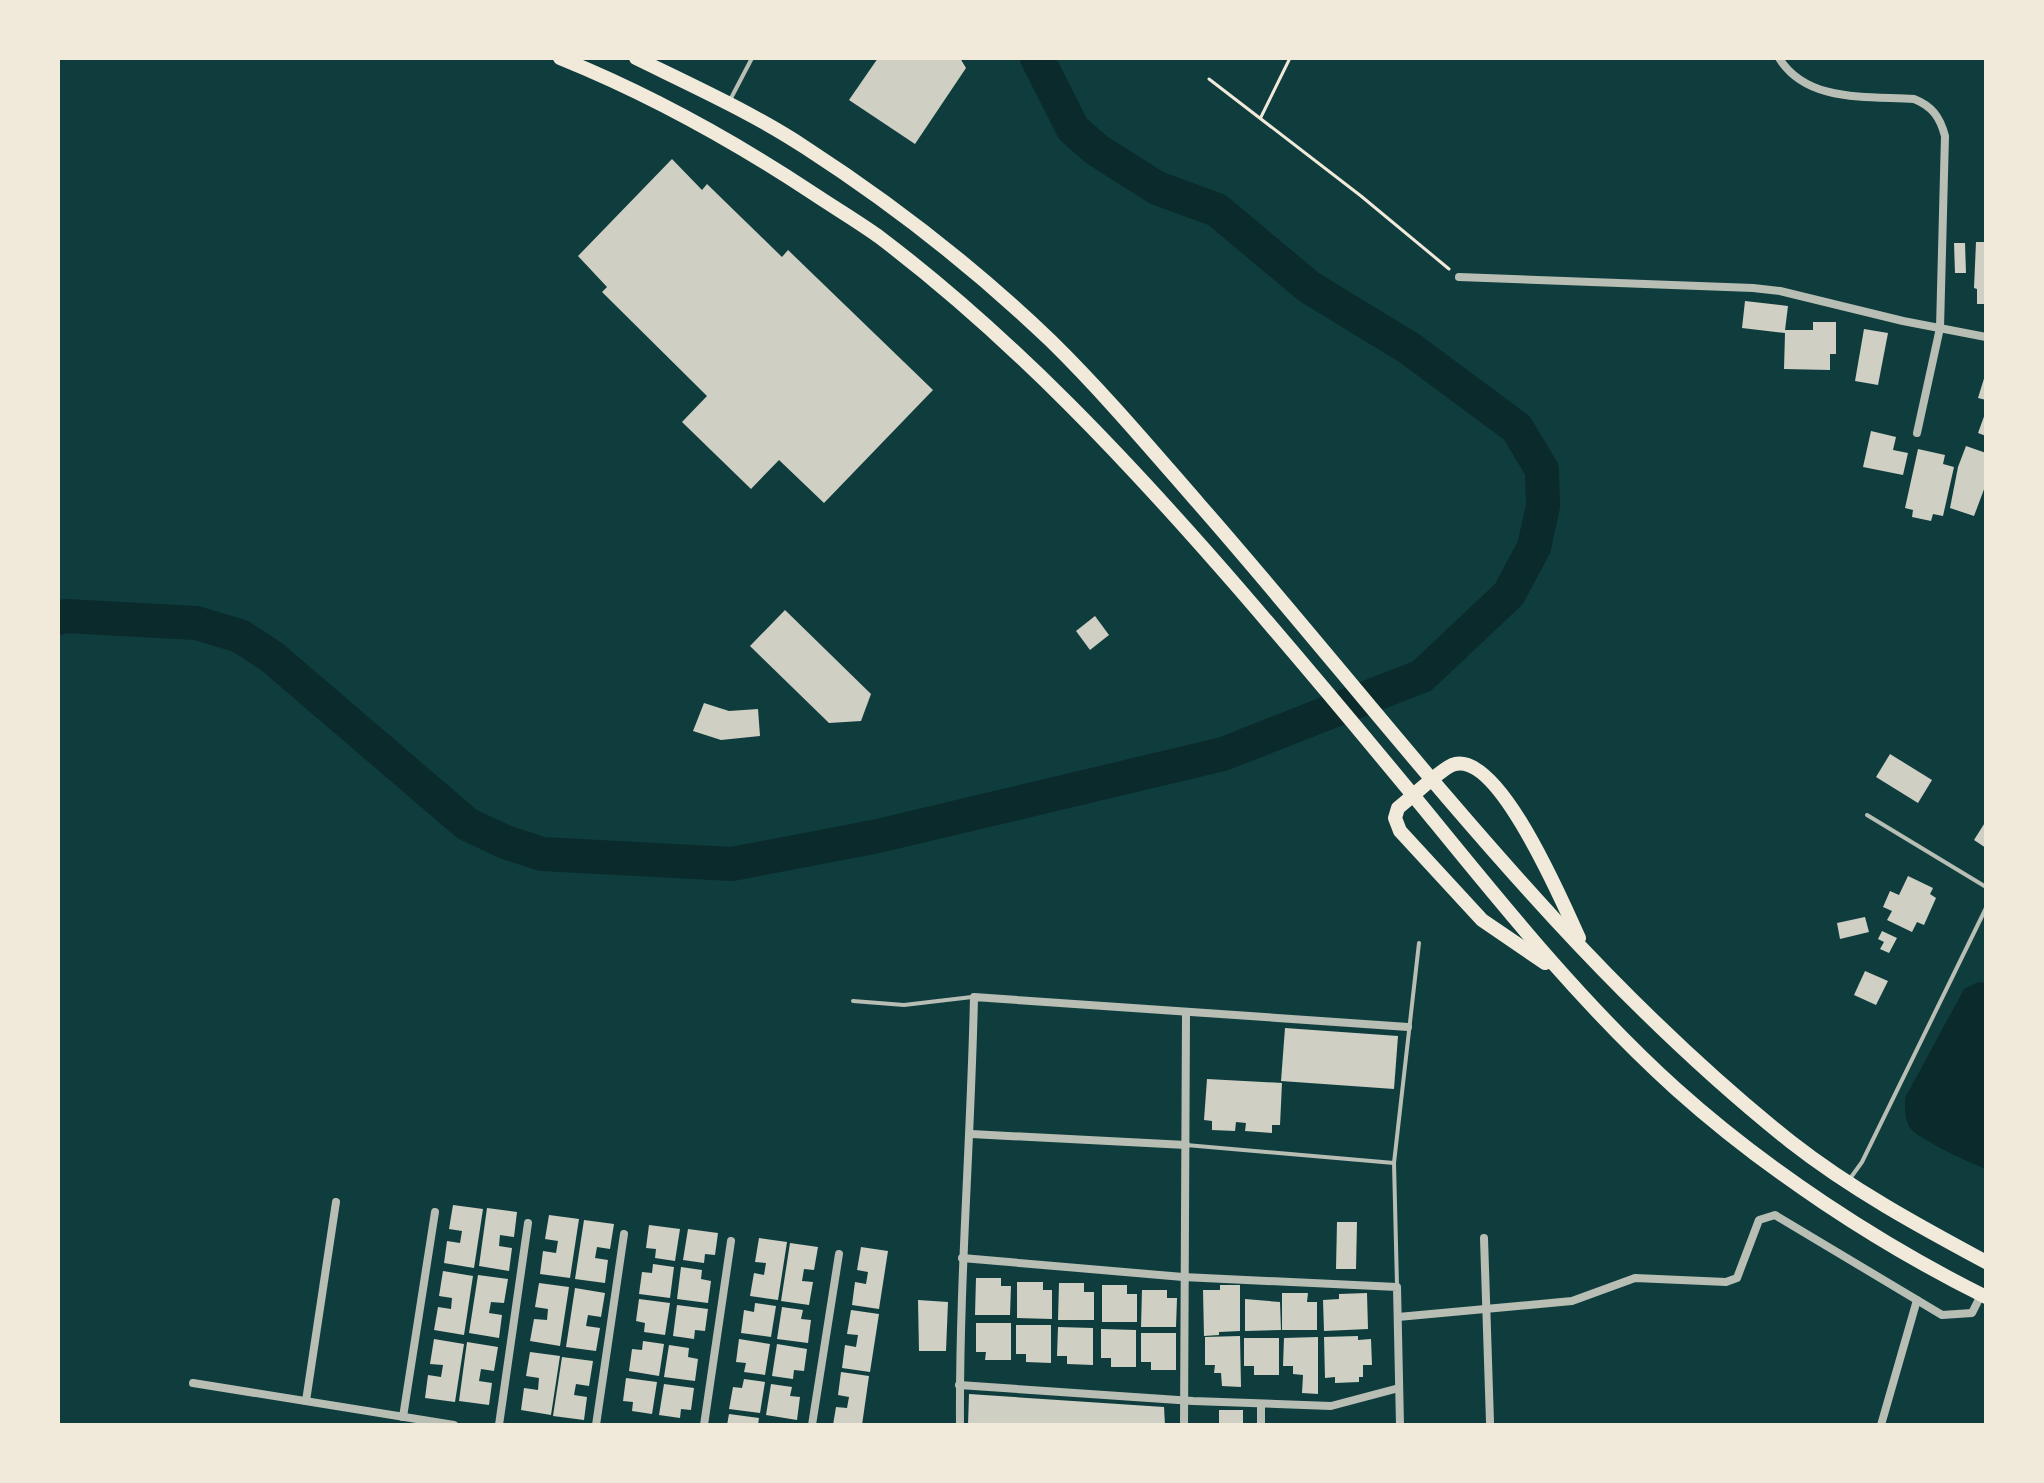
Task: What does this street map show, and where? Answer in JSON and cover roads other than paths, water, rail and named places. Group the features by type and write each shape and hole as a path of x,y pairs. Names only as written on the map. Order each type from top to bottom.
{"main road":[{"path":"560,58 695,122 787,176 876,235 979,319 1113,450 1238,588 1599,1015 1678,1091 1776,1169 1884,1241 1984,1296"},
{"path":"636,58 804,146 997,293 1052,342 1258,571 1445,792 1585,951 1700,1066 1794,1144 1847,1182 1986,1262"},
{"path":"1562,974 1482,920 1400,831 1395,818 1398,808 1452,765 1466,764 1482,772 1520,821 1542,859 1585,951"}],"street":[{"path":"1779,58 1786,69 1806,85 1827,93 1914,99 1924,103 1941,120 1945,136 1940,328 1917,433"},
{"path":"1459,277 1780,291 1986,337"},
{"path":"960,1425 962,1258 971,1134 974,997 1408,1027"},
{"path":"1184,1425 1186,1013"},
{"path":"971,1134 1186,1145"},
{"path":"306,1401 336,1202"},
{"path":"403,1417 435,1212"},
{"path":"1398,1317 1572,1301 1635,1278 1726,1282 1737,1278 1759,1220 1775,1215 1942,1315 1972,1313 1984,1296"},
{"path":"499,1425 528,1223"},
{"path":"596,1425 624,1234"},
{"path":"1484,1238 1490,1422"},
{"path":"704,1425 731,1241"},
{"path":"812,1425 839,1254"},
{"path":"962,1258 1183,1277 1397,1287 1400,1425"},
{"path":"1881,1425 1917,1300"},
{"path":"193,1383 454,1425"},
{"path":"959,1385 1331,1406 1399,1388"},
{"path":"1261,1404 1261,1425"}],"lane":[{"path":"728,104 752,58"},
{"path":"1867,815 1986,887"},
{"path":"1847,1182 1862,1162 1986,908"},
{"path":"1397,1287 1394,1163 1419,943"},
{"path":"853,1001 904,1005 974,997"},
{"path":"1186,1145 1394,1163"}],"water":[{"path":"1978,982 1986,983 1986,1169 1916,1133 1909,1126 1905,1110 1905,1098 1964,989"}],"waterway":[{"path":"58,618 196,623 240,636 272,657 467,824 505,842 542,854 732,864 878,836 1223,754 1422,676 1509,594 1534,547 1543,506 1542,470 1517,428 1409,348 1309,287 1217,210 1157,188 1097,150 1073,129 1037,58"}]}
